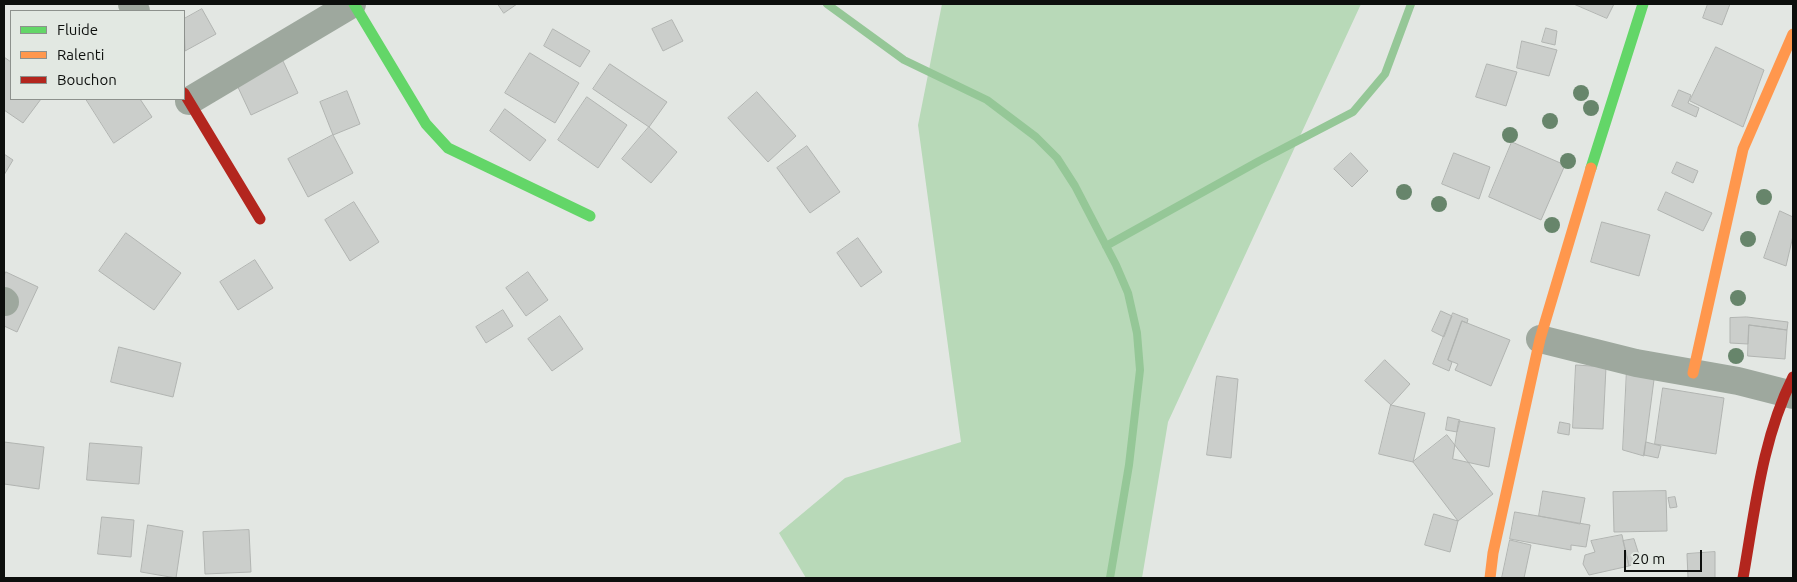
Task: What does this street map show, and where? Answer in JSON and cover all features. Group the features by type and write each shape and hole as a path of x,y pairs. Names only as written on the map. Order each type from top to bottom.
{"street":[{"path":"260,219 186,97 353,4 426,124 448,148 590,216"},
{"path":"1490,578 1493,553 1540,339 1613,96 1643,4"},
{"path":"1693,373 1743,149 1793,34"},
{"path":"1540,339 1636,363 1790,388 1768,450 1743,578"}],"green space":[{"path":"942,4 1361,4 1168,422 1142,578 806,578 779,533 845,478 961,442 918,125"}],"building":[{"path":"498,4 517,4 504,13"},
{"path":"1574,4 1614,4 1607,18"},
{"path":"1708,4 1730,4 1722,25 1703,18"},
{"path":"202,9 216,34 185,51 185,18"},
{"path":"672,20 683,41 663,51 652,29"},
{"path":"1546,28 1557,31 1555,45 1542,42"},
{"path":"553,29 590,51 580,67 544,46"},
{"path":"1522,41 1557,50 1549,76 1517,68"},
{"path":"1716,47 1764,70 1743,127 1690,101"},
{"path":"530,53 579,83 555,123 505,93"},
{"path":"4,57 10,61 10,100 40,100 23,123 4,110"},
{"path":"283,61 298,93 251,115 236,83"},
{"path":"610,64 667,102 649,127 593,89"},
{"path":"1487,64 1517,72 1506,106 1476,97"},
{"path":"1679,90 1691,95 1688,103 1699,108 1696,117 1672,106"},
{"path":"347,91 360,124 333,135 320,102"},
{"path":"757,92 796,136 768,162 728,118"},
{"path":"587,97 627,125 598,168 558,140"},
{"path":"87,100 141,100 152,117 114,143"},
{"path":"505,109 546,140 530,161 490,131"},
{"path":"649,127 677,152 651,183 622,159"},
{"path":"333,135 353,173 308,197 288,159"},
{"path":"1512,142 1565,165 1541,220 1489,197"},
{"path":"807,146 840,192 810,213 777,168"},
{"path":"1351,153 1368,171 1352,187 1334,169"},
{"path":"1454,153 1490,167 1479,199 1442,184"},
{"path":"4,154 13,160 4,175"},
{"path":"1677,162 1698,171 1693,183 1672,173"},
{"path":"1666,192 1712,213 1703,231 1658,210"},
{"path":"354,202 379,242 350,261 325,220"},
{"path":"1780,211 1793,217 1793,236 1786,266 1764,258"},
{"path":"1602,222 1650,235 1639,276 1591,262"},
{"path":"126,233 181,273 154,310 99,271"},
{"path":"858,238 882,272 861,287 837,253"},
{"path":"255,260 273,288 238,310 220,282"},
{"path":"6,272 38,287 17,332 4,326 4,277"},
{"path":"528,272 548,300 526,316 506,288"},
{"path":"503,310 513,326 486,343 476,327"},
{"path":"1441,311 1452,316 1444,337 1432,331"},
{"path":"1453,313 1468,319 1467,323 1462,321 1448,360 1452,362 1449,371 1433,364"},
{"path":"560,316 583,349 552,371 528,339"},
{"path":"1747,317 1788,322 1787,330 1749,325 1748,344 1730,343 1730,318"},
{"path":"1462,321 1510,340 1491,386 1455,370 1458,364 1448,360"},
{"path":"1749,325 1787,330 1785,359 1748,356"},
{"path":"119,347 181,363 173,397 111,382"},
{"path":"1385,360 1410,384 1391,405 1365,381"},
{"path":"1576,365 1606,367 1603,429 1573,428"},
{"path":"1627,368 1655,372 1644,456 1623,450"},
{"path":"1217,376 1238,379 1231,458 1207,455"},
{"path":"1663,388 1724,398 1716,454 1655,444"},
{"path":"1391,405 1425,413 1413,462 1379,454"},
{"path":"1448,417 1460,420 1457,432 1446,430"},
{"path":"1459,421 1495,428 1489,467 1453,459"},
{"path":"1560,422 1570,424 1569,435 1558,433"},
{"path":"1447,435 1493,494 1458,521 1413,462"},
{"path":"4,442 44,447 39,489 4,484"},
{"path":"1646,442 1661,446 1658,458 1644,455"},
{"path":"90,443 142,447 139,484 87,480"},
{"path":"1543,491 1585,498 1580,524 1539,516"},
{"path":"1666,491 1667,531 1614,532 1613,492"},
{"path":"1675,497 1677,507 1670,508 1668,498"},
{"path":"1515,512 1590,525 1586,547 1571,545 1571,550 1510,539"},
{"path":"1434,514 1458,521 1450,552 1425,545"},
{"path":"102,517 134,520 131,557 98,554"},
{"path":"148,525 183,531 176,578 141,572"},
{"path":"249,530 251,572 205,574 203,532"},
{"path":"1622,535 1629,566 1589,575 1583,564 1585,555 1595,552 1591,541"},
{"path":"1634,539 1641,561 1629,566 1623,541"},
{"path":"1510,540 1531,545 1524,578 1502,578"},
{"path":"1715,552 1715,578 1688,578 1687,554"}],"waterway":[{"path":"827,4 904,60 987,100 1036,137 1057,158 1075,186 1116,265 1128,293 1137,333 1140,370 1129,465 1110,578"},
{"path":"1106,246 1259,161 1353,112 1385,74 1411,4"}],"traffic: fast":[{"path":"354,4 426,124 448,148 590,216"},
{"path":"1591,168 1643,4"}],"traffic: slow":[{"path":"1693,373 1743,149 1793,34"},
{"path":"1490,578 1493,553 1540,339 1591,168"}],"traffic: jam":[{"path":"185,95 260,219"},
{"path":"1743,578 1767,450 1782,401 1793,377"}]}
